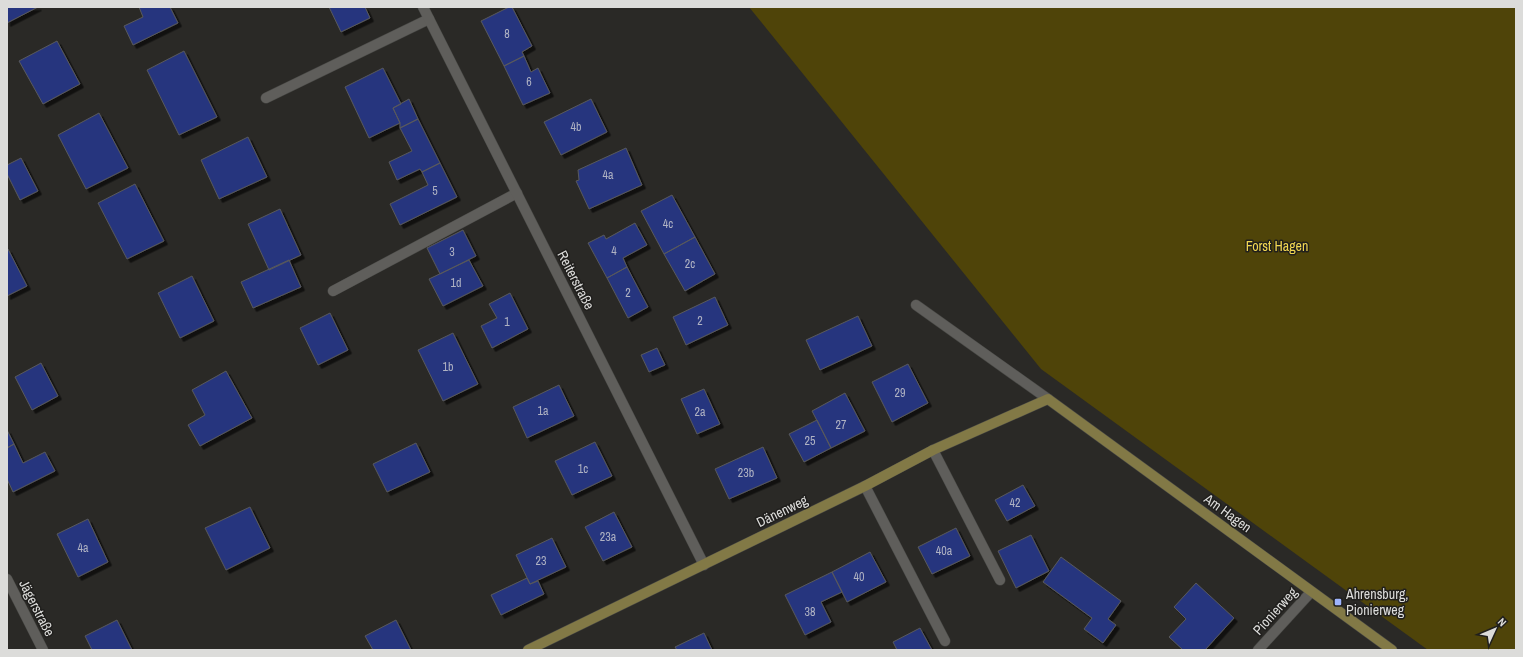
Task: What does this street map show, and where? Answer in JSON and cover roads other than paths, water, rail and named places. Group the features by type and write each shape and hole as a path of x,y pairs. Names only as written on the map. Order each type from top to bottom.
{"street":[{"name":"Reiterstraße","path":"423,7 704,565"},
{"path":"266,98 429,19"},
{"path":"333,291 517,193"},
{"path":"916,306 1048,399"},
{"name":"Dänenweg","path":"528,650 865,486 933,450 1048,399"},
{"name":"Am Hagen","path":"1048,399 1392,650"},
{"path":"933,450 1000,580"},
{"path":"865,486 945,641"},
{"name":"Jägerstraße","path":"7,579 43,650"},
{"name":"Pionierweg","path":"1258,650 1312,592"}],"place":[{"name":"Ahrensburg, Pionierweg","path":"1338,602"}],"park label":[{"name":"Forst Hagen","path":"1277,246"}]}
